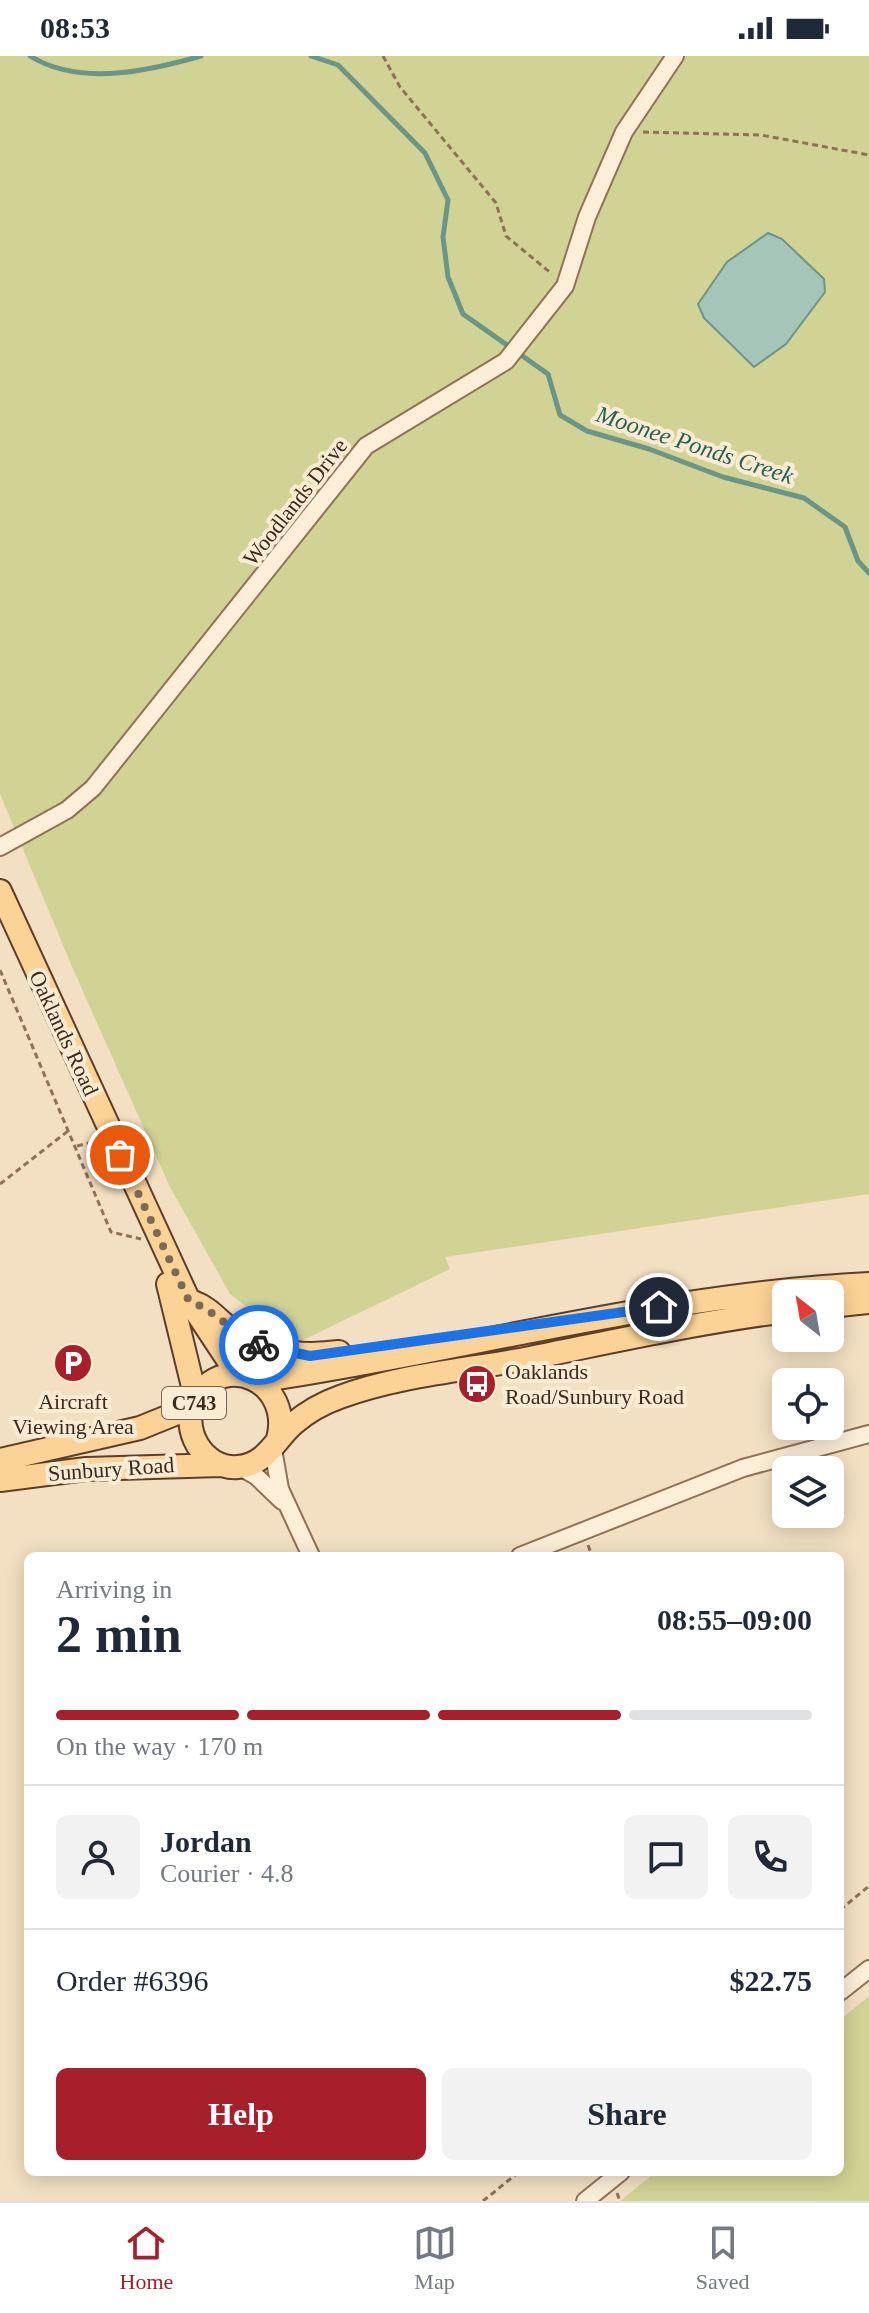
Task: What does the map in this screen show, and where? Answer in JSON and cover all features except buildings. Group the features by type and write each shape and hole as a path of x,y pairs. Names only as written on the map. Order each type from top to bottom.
{"main road":[{"name":"Oaklands Road","path":"0,891 182,1303 194,1403"},
{"name":"Oaklands Road","path":"128,1175 153,1242 182,1303 248,1378"},
{"name":"C743","path":"231,1466 199,1449 190,1422 194,1403 214,1381 248,1378 578,1320 753,1294 869,1284"},
{"path":"844,1305 869,1302"},
{"path":"182,1303 205,1306 244,1339 275,1350 310,1356 459,1332 578,1320"},
{"path":"231,1466 258,1461 317,1407 368,1388 683,1327 772,1313"},
{"name":"C743","path":"248,1378 277,1400 282,1426 276,1444"},
{"name":"Sunbury Road","path":"0,1460 140,1428 194,1403"},
{"name":"Sunbury Road","path":"0,1480 86,1469 231,1466"}],"lane":[{"name":"Woodlands Drive","path":"0,847 67,810 93,788 274,566 366,446 506,361 528,329 565,286 587,217 624,132 675,56"},
{"path":"530,1552 743,1468 869,1434"},
{"path":"276,1444 286,1505"},
{"path":"231,1466 274,1490 286,1505 309,1552"},
{"path":"844,1989 869,1969"},
{"path":"585,2201 616,2176"}],"path":[{"path":"383,56 400,87 496,203 506,236 544,265"},
{"path":"624,132 761,135 869,155"},
{"path":"0,970 111,1232 153,1242"},
{"path":"0,1184 68,1131"},
{"path":"844,1907 869,1886"},
{"path":"483,2201 512,2176"}],"green space":[{"path":"0,56 869,56 869,1194 445,1257 450,1269 295,1344 230,1294 170,1187 73,969 0,794"},
{"path":"869,1996 869,2201 620,2201 651,2176 844,2176 844,2017"}],"shaded area":[{"path":"768,233 782,239 824,279 825,292 786,344 754,367 704,318 698,304 727,262"}],"waterway":[{"name":"Moonee Ponds Creek","path":"30,56 50,66 92,74 137,71 201,56"},
{"name":"Moonee Ponds Creek","path":"311,56 338,65 425,153 448,200 443,237 448,277 463,314 548,374 560,415 587,431 649,449 723,477 804,498 845,527 858,561 869,573"}],"way so far":[{"path":"120,1155 189,1301 205,1306 244,1339 259,1345"}],"place":[{"name":"Aircraft Viewing Area","path":"73,1363"},
{"name":"Oaklands Road/Sunbury Road","path":"477,1384"}],"route":[{"path":"259,1345 310,1356 459,1332 578,1320 659,1307"}]}
